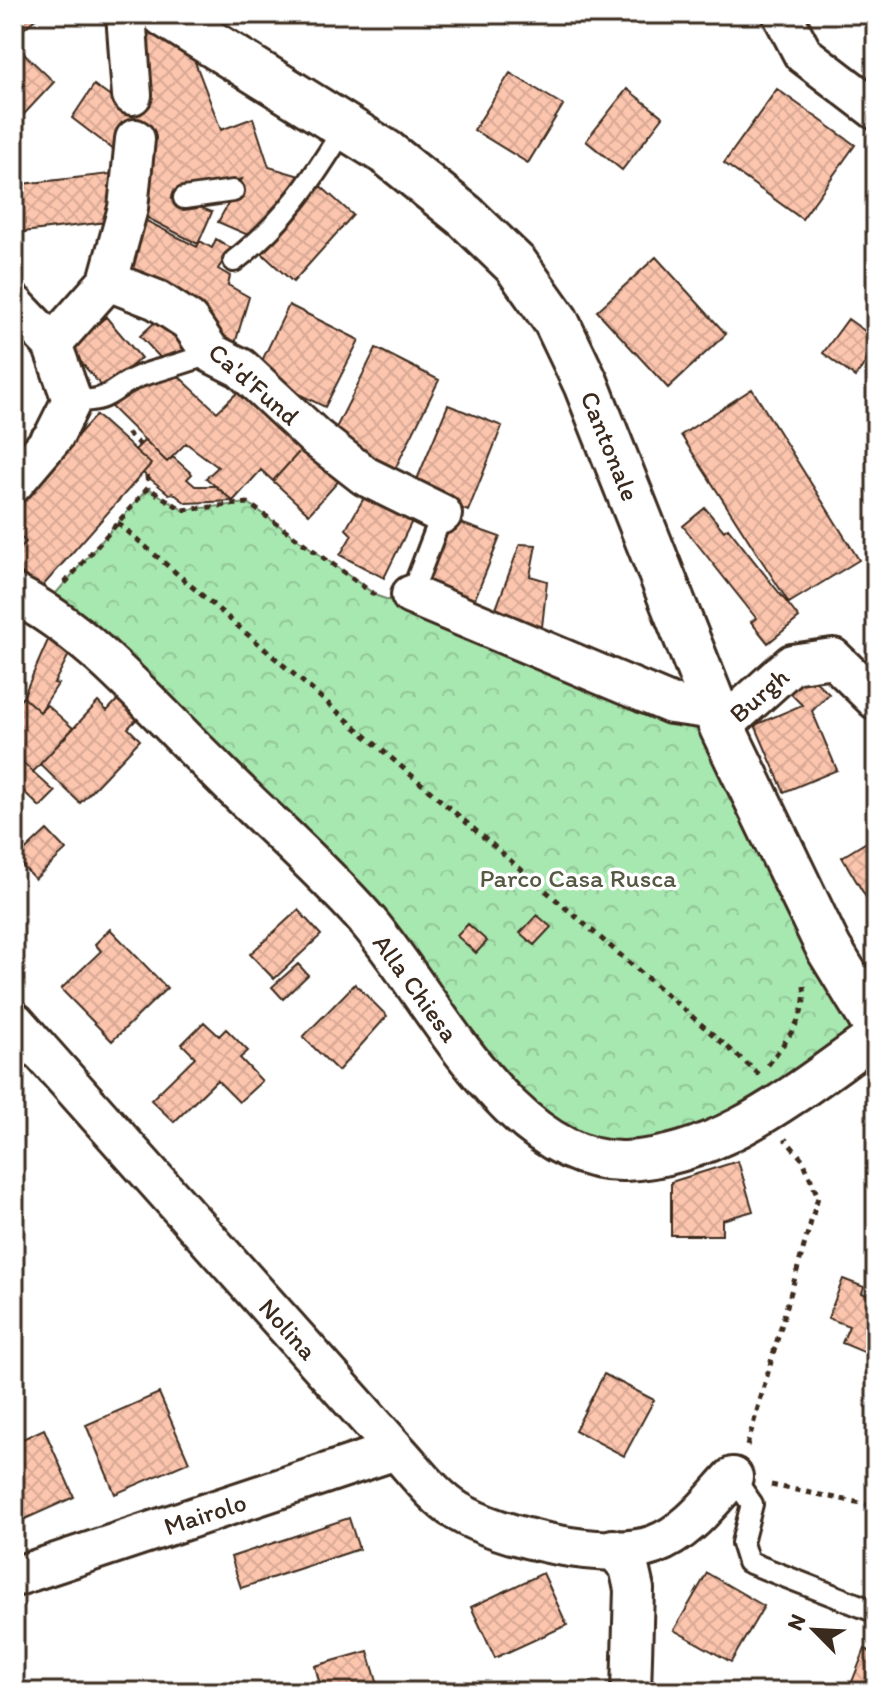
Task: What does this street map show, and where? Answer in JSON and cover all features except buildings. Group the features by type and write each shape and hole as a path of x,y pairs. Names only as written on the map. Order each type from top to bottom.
{"street":[{"path":"126,14 132,95"},
{"name":"Cantonale","path":"164,14 346,125 465,216 516,265 556,321 586,384 718,718 829,949 876,1026"},
{"path":"782,14 803,54 876,110"},
{"path":"14,483 54,436 72,400 65,372 28,327 108,281 134,207 135,139"},
{"name":"Ca'd'Fund","path":"108,281 157,300 189,321 211,353 241,368 315,437 365,476 442,514"},
{"path":"411,595 671,704 718,718"},
{"name":"Alla Chiesa","path":"28,601 110,665 365,918 462,1050 523,1119 559,1143 590,1157 623,1161 660,1156 713,1141 770,1096 876,1036"},
{"name":"Burgh","path":"718,718 792,664 833,658 876,700"},
{"name":"Nolina","path":"14,1021 396,1450 455,1511 512,1536 571,1547 613,1549 653,1545 690,1523 733,1477"},
{"name":"Mairolo","path":"14,1577 396,1450"},
{"path":"613,1549 629,1567 634,1589 631,1692"}],"lane":[{"path":"234,261 261,240 306,190 346,125"},
{"path":"184,198 233,191"},
{"path":"72,400 96,402 144,374 173,368 211,353"},
{"path":"411,595 442,514"},
{"path":"733,1477 752,1504 742,1543 748,1562 876,1612"}],"path":[{"path":"127,433 140,445"},
{"path":"28,601 118,523 148,488 147,475"},
{"path":"148,488 183,510 248,503 377,596 398,605 411,595"},
{"path":"118,523 770,1096 818,1197 751,1438 733,1477 876,1506"},
{"path":"770,1096 806,1002 804,980"}],"green space":[{"name":"Parco Casa Rusca","path":"148,488 183,510 248,503 377,596 715,710 876,1026 660,1156 559,1143 365,918 43,608"}]}
